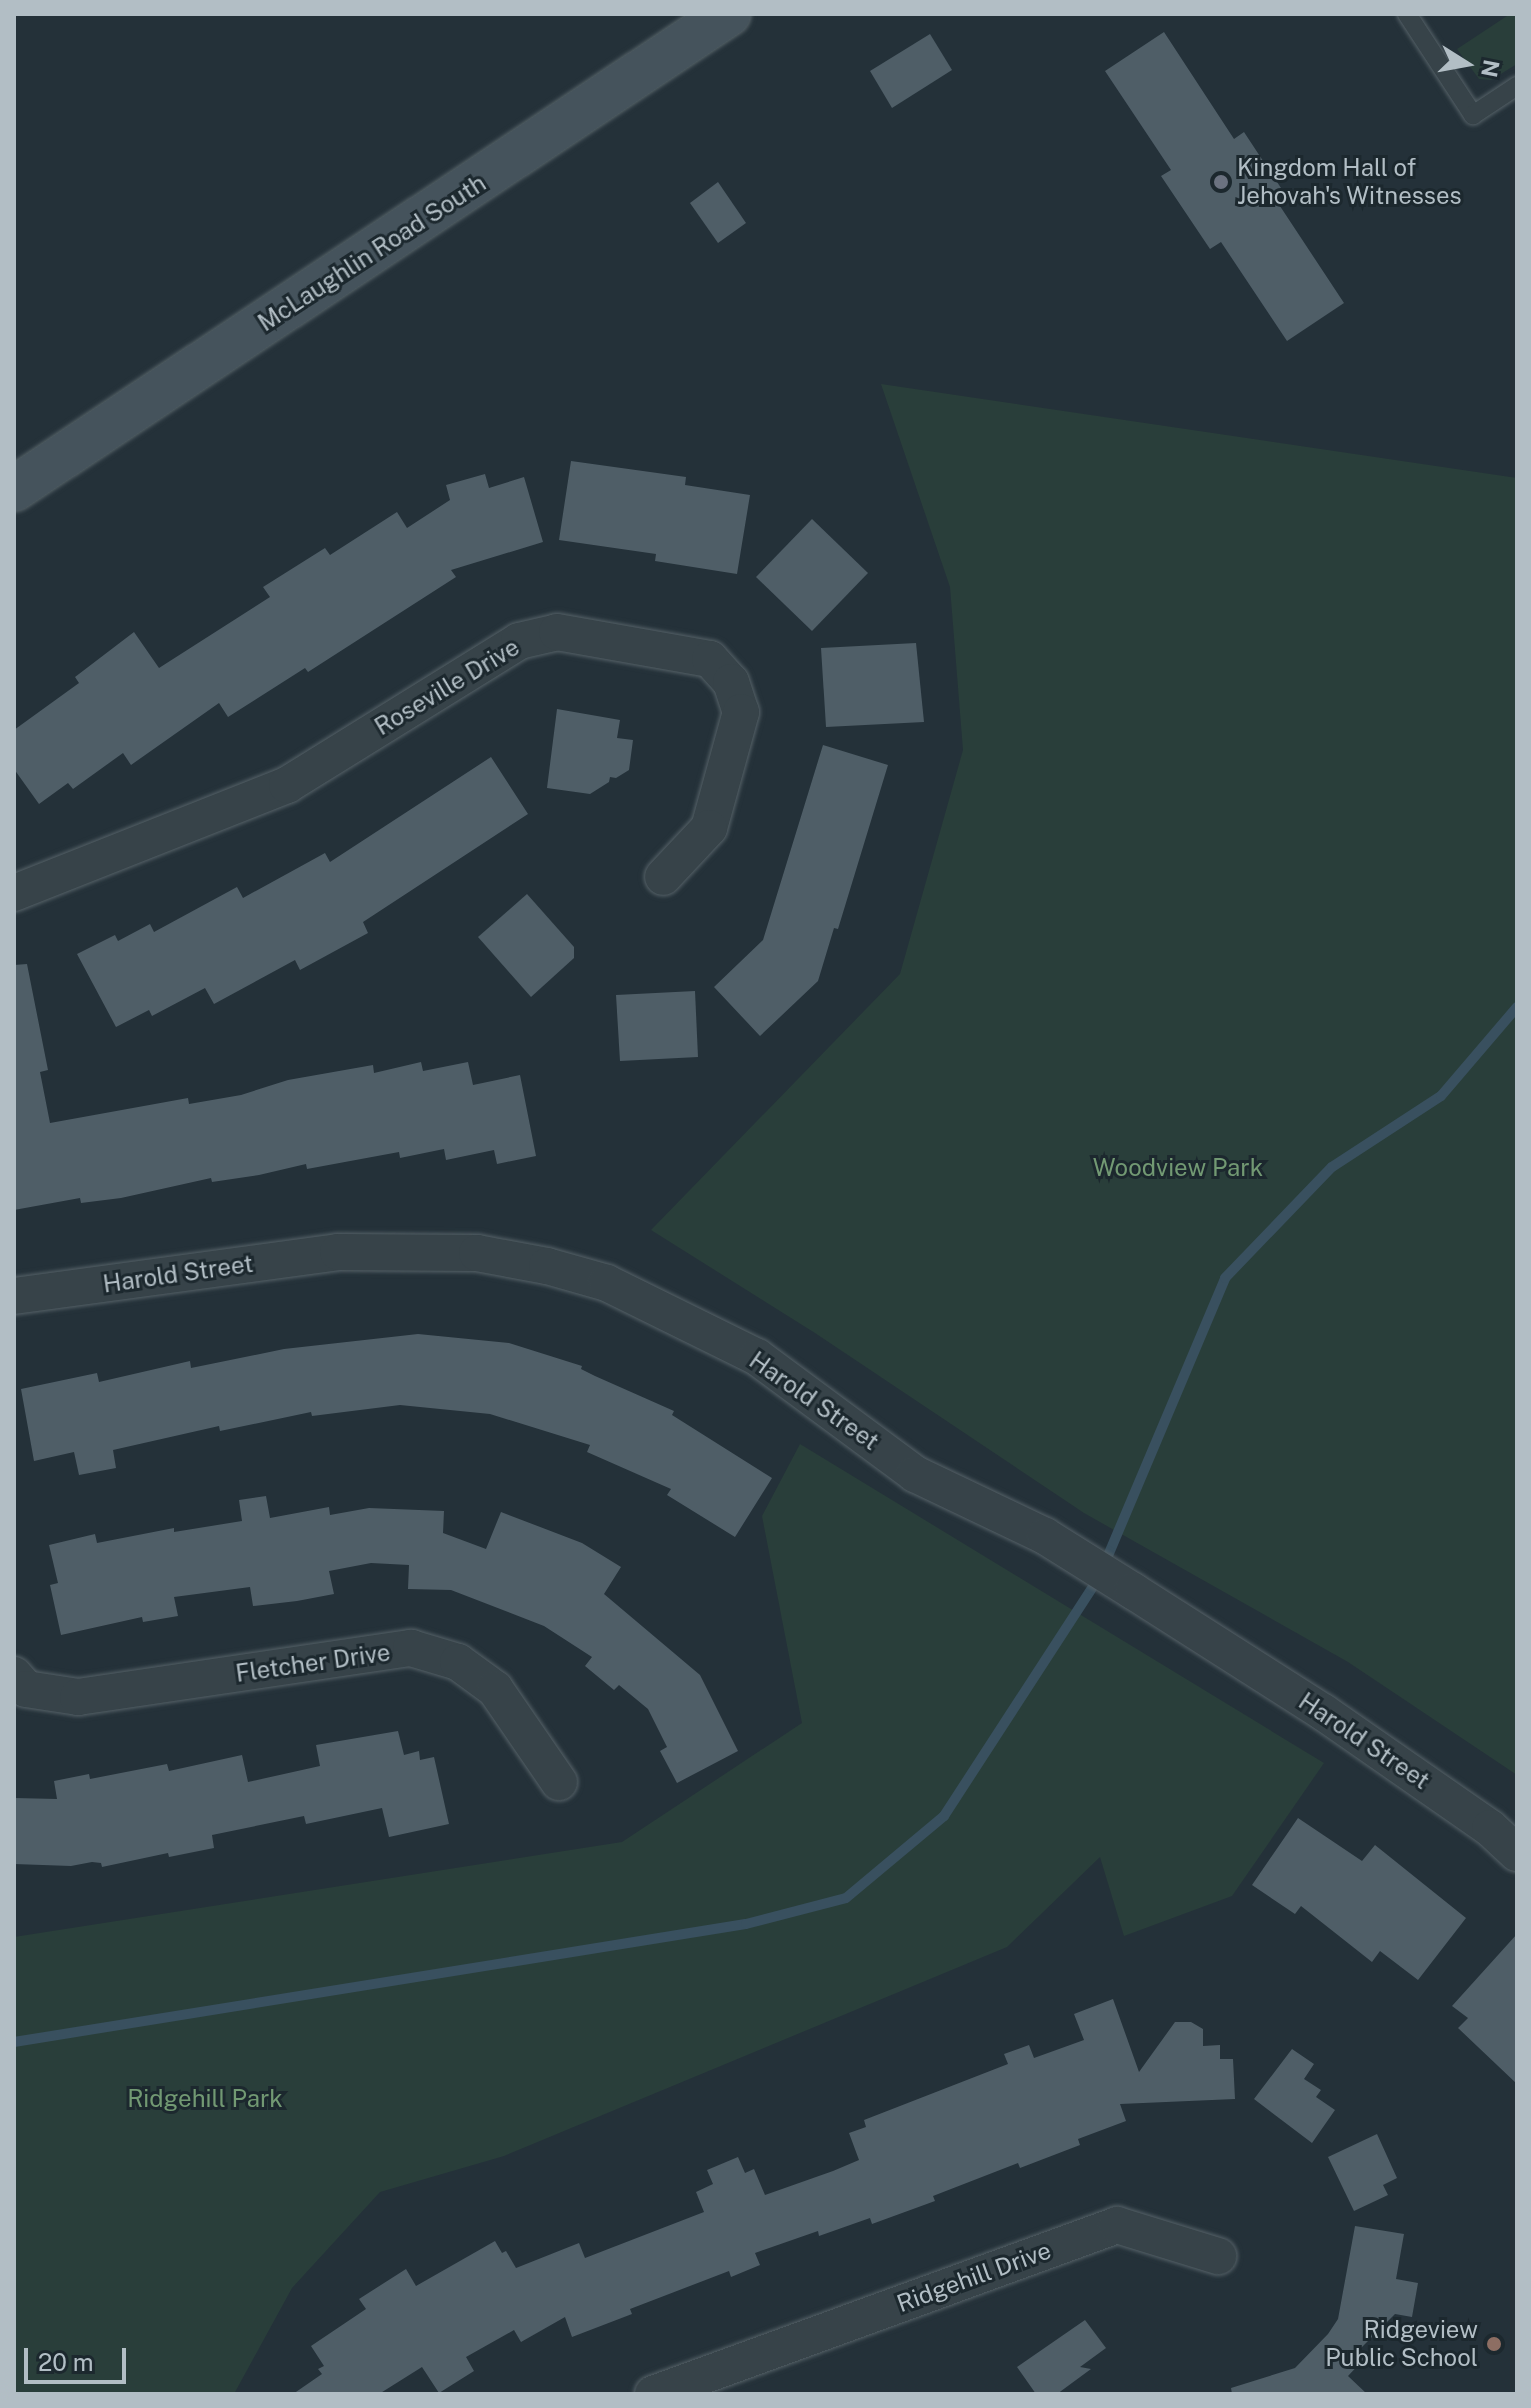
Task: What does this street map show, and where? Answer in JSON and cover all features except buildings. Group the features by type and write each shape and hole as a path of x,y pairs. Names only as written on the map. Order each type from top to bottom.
{"main road":[{"name":"McLaughlin Road South","path":"14,489 728,14"}],"street":[{"name":"Roseville Drive","path":"14,893 287,785 519,641 557,632 710,659 731,682 741,712 709,828 663,877"},
{"name":"Harold Street","path":"14,1296 338,1252 477,1253 547,1266 607,1283 757,1357 915,1474 1045,1536 1133,1591 1323,1712 1490,1828 1517,1853"},
{"name":"Fletcher Drive","path":"14,1675 26,1689 78,1697 411,1648 458,1662 495,1689 559,1782"},
{"name":"Ridgehill Drive","path":"653,2394 739,2380 1117,2225 1218,2256"}],"lane":[{"path":"1407,14 1473,115 1517,86"}],"green space":[{"path":"1510,14 1517,14 1517,64 1491,80 1479,79 1457,49"},
{"name":"Woodview Park","path":"881,384 1517,478 1517,1775 1348,1662 1084,1513 815,1333 651,1230 900,974 963,750 950,587"},
{"name":"Ridgehill Park","path":"800,1444 1324,1763 1232,1896 1124,1936 1100,1857 1007,1947 504,2156 380,2192 292,2288 234,2394 14,2394 14,1937 622,1842 802,1723 762,1516"}],"waterway":[{"path":"14,2042 746,1924 846,1898 944,1816 1099,1577 1225,1278 1332,1167 1441,1096 1517,1007"}],"place":[{"name":"Kingdom Hall of Jehovah's Witnesses","path":"1221,182"},
{"name":"Ridgeview Public School","path":"1494,2344"}]}
